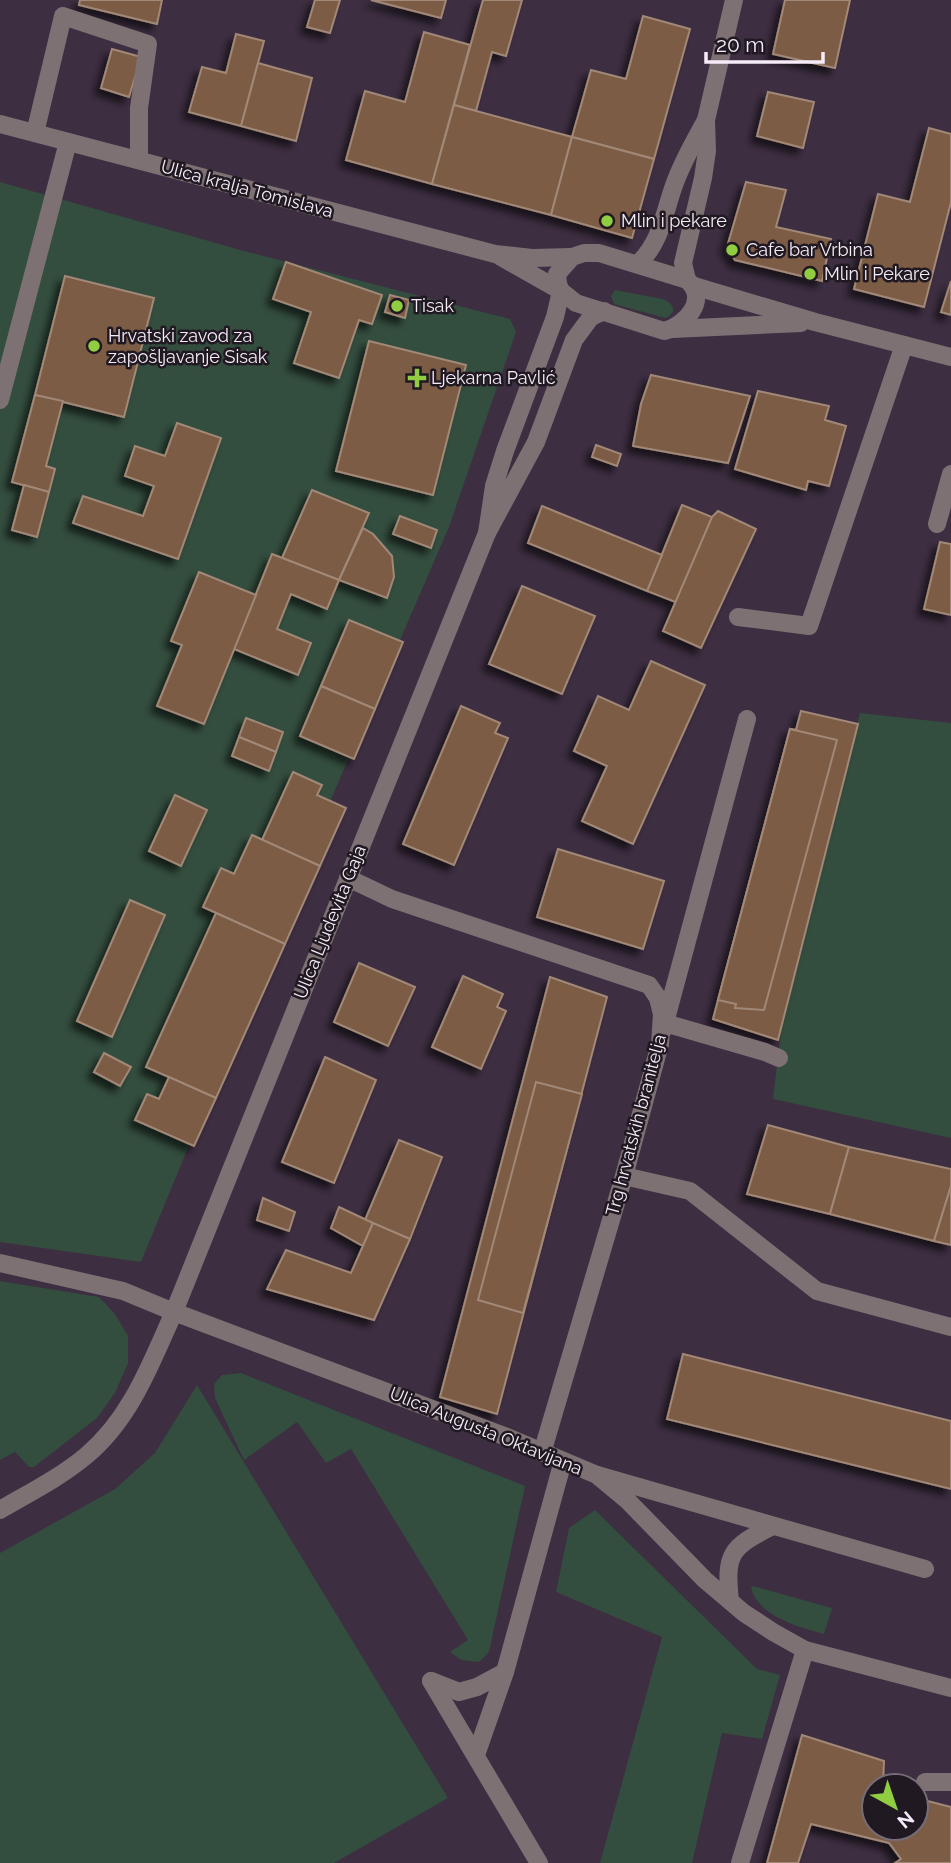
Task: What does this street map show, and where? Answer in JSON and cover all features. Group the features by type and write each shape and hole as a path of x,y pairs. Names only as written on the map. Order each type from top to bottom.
{"street":[{"path":"673,329 692,313 697,296 683,263 703,178 707,151 706,120 734,0"},
{"path":"35,133 64,16 148,44 139,108 139,160"},
{"path":"638,264 648,254 661,232 674,183 686,154 706,120"},
{"name":"Ulica kralja Tomislava","path":"0,124 495,254 544,259 599,253 691,283"},
{"path":"0,400 68,142"},
{"name":"Ulica kralja Tomislava","path":"495,254 561,291 576,303 652,329 673,329"},
{"name":"Ulica Ljudevita Gaja","path":"488,533 494,486 505,450 555,317 561,291 557,274 572,257"},
{"path":"691,283 815,322 951,358"},
{"name":"Ulica Ljudevita Gaja","path":"0,1510 87,1455 114,1426 139,1390 174,1312 488,533 536,442 574,340 591,317 604,311"},
{"path":"673,329 815,322"},
{"path":"738,617 809,626 881,420 904,345"},
{"path":"937,524 951,474"},
{"path":"660,1044 747,719"},
{"name":"Trg hrvatskih branitelja","path":"348,878 392,899 649,985 658,998 662,1014 660,1044 542,1453"},
{"path":"666,1023 779,1058"},
{"path":"624,1176 690,1191 817,1291 951,1327"},
{"name":"Ulica Augusta Oktavijana","path":"0,1264 123,1291 507,1437 597,1475 626,1500 705,1580 744,1613 805,1650 951,1688"},
{"path":"476,1755 505,1672 563,1461"},
{"path":"597,1475 925,1569"},
{"path":"730,1601 727,1571 732,1555 749,1538 773,1526"},
{"path":"740,1863 805,1650"},
{"path":"505,1672 477,1687 459,1692 431,1681 539,1863"},
{"path":"930,1782 951,1782"}],"green space":[{"path":"0,182 244,251 510,319 516,332 449,527 335,790 141,1262 0,1242"},
{"path":"615,290 663,299 672,305 673,312 665,318 614,304 611,296"},
{"path":"860,713 951,723 951,1138 773,1099 783,1013"},
{"path":"0,1281 99,1297 115,1314 128,1336 128,1363 115,1393 97,1418 34,1467 29,1467 15,1452 0,1460"},
{"path":"241,1373 525,1486 489,1652 479,1662 461,1660 450,1652 468,1640 351,1449 326,1463 297,1422 244,1460 215,1398 214,1384 222,1375"},
{"path":"197,1385 448,1798 334,1863 0,1863 0,1553 115,1489 155,1453"},
{"path":"595,1510 757,1669 780,1675 762,1739 722,1733 692,1863 600,1863 662,1637 556,1592 569,1528"},
{"path":"753,1586 832,1608 824,1634 792,1624 771,1613 755,1598 751,1588"}],"building":[{"path":"80,0 162,0 157,24 79,5"},
{"path":"315,0 340,0 330,33 307,27"},
{"path":"371,0 446,0 441,18"},
{"path":"483,0 522,0 506,56 492,52 476,111 454,105"},
{"path":"785,0 850,0 835,68 773,54"},
{"path":"643,16 690,29 654,159 572,137 591,70 626,79"},
{"path":"424,32 470,45 432,184 346,160 365,91 405,102"},
{"path":"236,34 264,41 241,126 189,112 202,67 226,73"},
{"path":"112,49 141,57 129,97 101,88"},
{"path":"258,63 312,78 296,141 241,126"},
{"path":"768,92 814,102 803,148 757,136"},
{"path":"454,105 572,137 551,215 432,184"},
{"path":"929,128 951,134 951,202 924,307 854,289 878,194 910,202"},
{"path":"572,137 654,159 632,238 551,215"},
{"path":"746,182 786,190 776,227 831,239 822,281 735,260 727,247"},
{"path":"286,262 382,295 372,324 359,320 339,378 294,363 311,312 273,299"},
{"name":"Hrvatski zavod za zapošljavanje Sisak","path":"65,276 154,298 124,417 35,395"},
{"path":"951,281 951,315 941,312"},
{"name":"Tisak","path":"390,295 409,300 405,318 385,312"},
{"path":"369,341 466,365 433,495 336,471"},
{"path":"651,375 750,396 728,463 633,446 641,404"},
{"path":"758,391 829,406 825,420 846,426 829,486 808,481 806,490 735,469"},
{"path":"35,395 63,401 46,466 55,469 49,492 12,482"},
{"path":"177,423 221,438 178,559 73,523 83,496 143,516 154,486 125,476 135,446 165,456"},
{"path":"596,445 621,454 617,466 592,457"},
{"path":"24,485 49,492 37,537 12,530"},
{"path":"312,490 369,513 339,580 282,558"},
{"path":"682,505 712,517 678,603 647,591"},
{"path":"542,506 662,555 647,591 528,543"},
{"path":"718,511 756,529 701,648 663,631 712,517"},
{"path":"400,516 437,530 431,548 393,534"},
{"path":"363,528 373,534 392,556 394,577 387,598 339,580"},
{"path":"940,542 951,544 951,615 924,609"},
{"path":"272,554 339,580 327,609 291,594 277,629 311,643 298,675 234,649"},
{"path":"199,572 256,595 204,724 157,706 182,645 171,641"},
{"path":"522,586 595,616 562,694 489,664"},
{"path":"349,620 403,642 375,709 321,686"},
{"path":"651,661 705,685 633,844 582,821 607,766 574,751 598,696 629,710"},
{"path":"321,686 375,709 354,759 300,736"},
{"path":"461,706 500,723 495,733 508,738 454,865 403,844"},
{"path":"801,711 858,724 778,1040 713,1019 790,729 796,730"},
{"path":"246,718 283,732 276,752 239,737"},
{"path":"790,729 837,740 764,1010 735,1008 736,1004 718,1000"},
{"path":"239,737 276,752 269,771 232,756"},
{"path":"293,772 322,785 317,795 346,808 320,866 262,840"},
{"path":"175,795 207,810 181,866 149,851"},
{"path":"252,835 320,866 285,944 203,907 221,868 234,874"},
{"path":"558,849 664,881 643,949 537,917"},
{"path":"130,900 165,915 112,1037 77,1021"},
{"path":"216,913 285,944 216,1098 146,1067"},
{"path":"359,963 415,987 388,1046 334,1022"},
{"path":"463,976 503,994 497,1007 506,1011 481,1069 432,1047"},
{"path":"550,977 607,997 497,1414 440,1397"},
{"path":"104,1053 131,1067 120,1086 94,1072"},
{"path":"325,1057 376,1080 334,1183 282,1162"},
{"path":"169,1077 216,1098 194,1146 135,1120 147,1094 159,1099"},
{"path":"536,1082 582,1094 523,1313 478,1300"},
{"path":"768,1125 849,1147 830,1214 747,1194"},
{"path":"399,1140 442,1157 410,1239 365,1220"},
{"path":"849,1147 951,1169 951,1186 934,1241 830,1214"},
{"path":"951,1186 951,1245 934,1241"},
{"path":"263,1198 295,1212 289,1231 257,1220"},
{"path":"339,1207 373,1223 363,1246 331,1228"},
{"path":"373,1223 410,1239 374,1320 267,1289 286,1250 351,1273"},
{"path":"683,1354 951,1421 951,1489 667,1419"},
{"path":"802,1735 884,1761 884,1772 860,1772 860,1836 811,1824 798,1863 767,1863"},
{"path":"930,1802 951,1807 951,1863 895,1863 901,1859 889,1843 885,1842 930,1842"}],"place":[{"name":"Mlin i pekare","path":"607,221"},
{"name":"Cafe bar Vrbina","path":"732,250"},
{"name":"Mlin i Pekare","path":"810,274"},
{"name":"Tisak","path":"397,306"},
{"name":"Hrvatski zavod za zapošljavanje Sisak","path":"94,346"},
{"name":"Ljekarna Pavlić","path":"417,378"}]}
